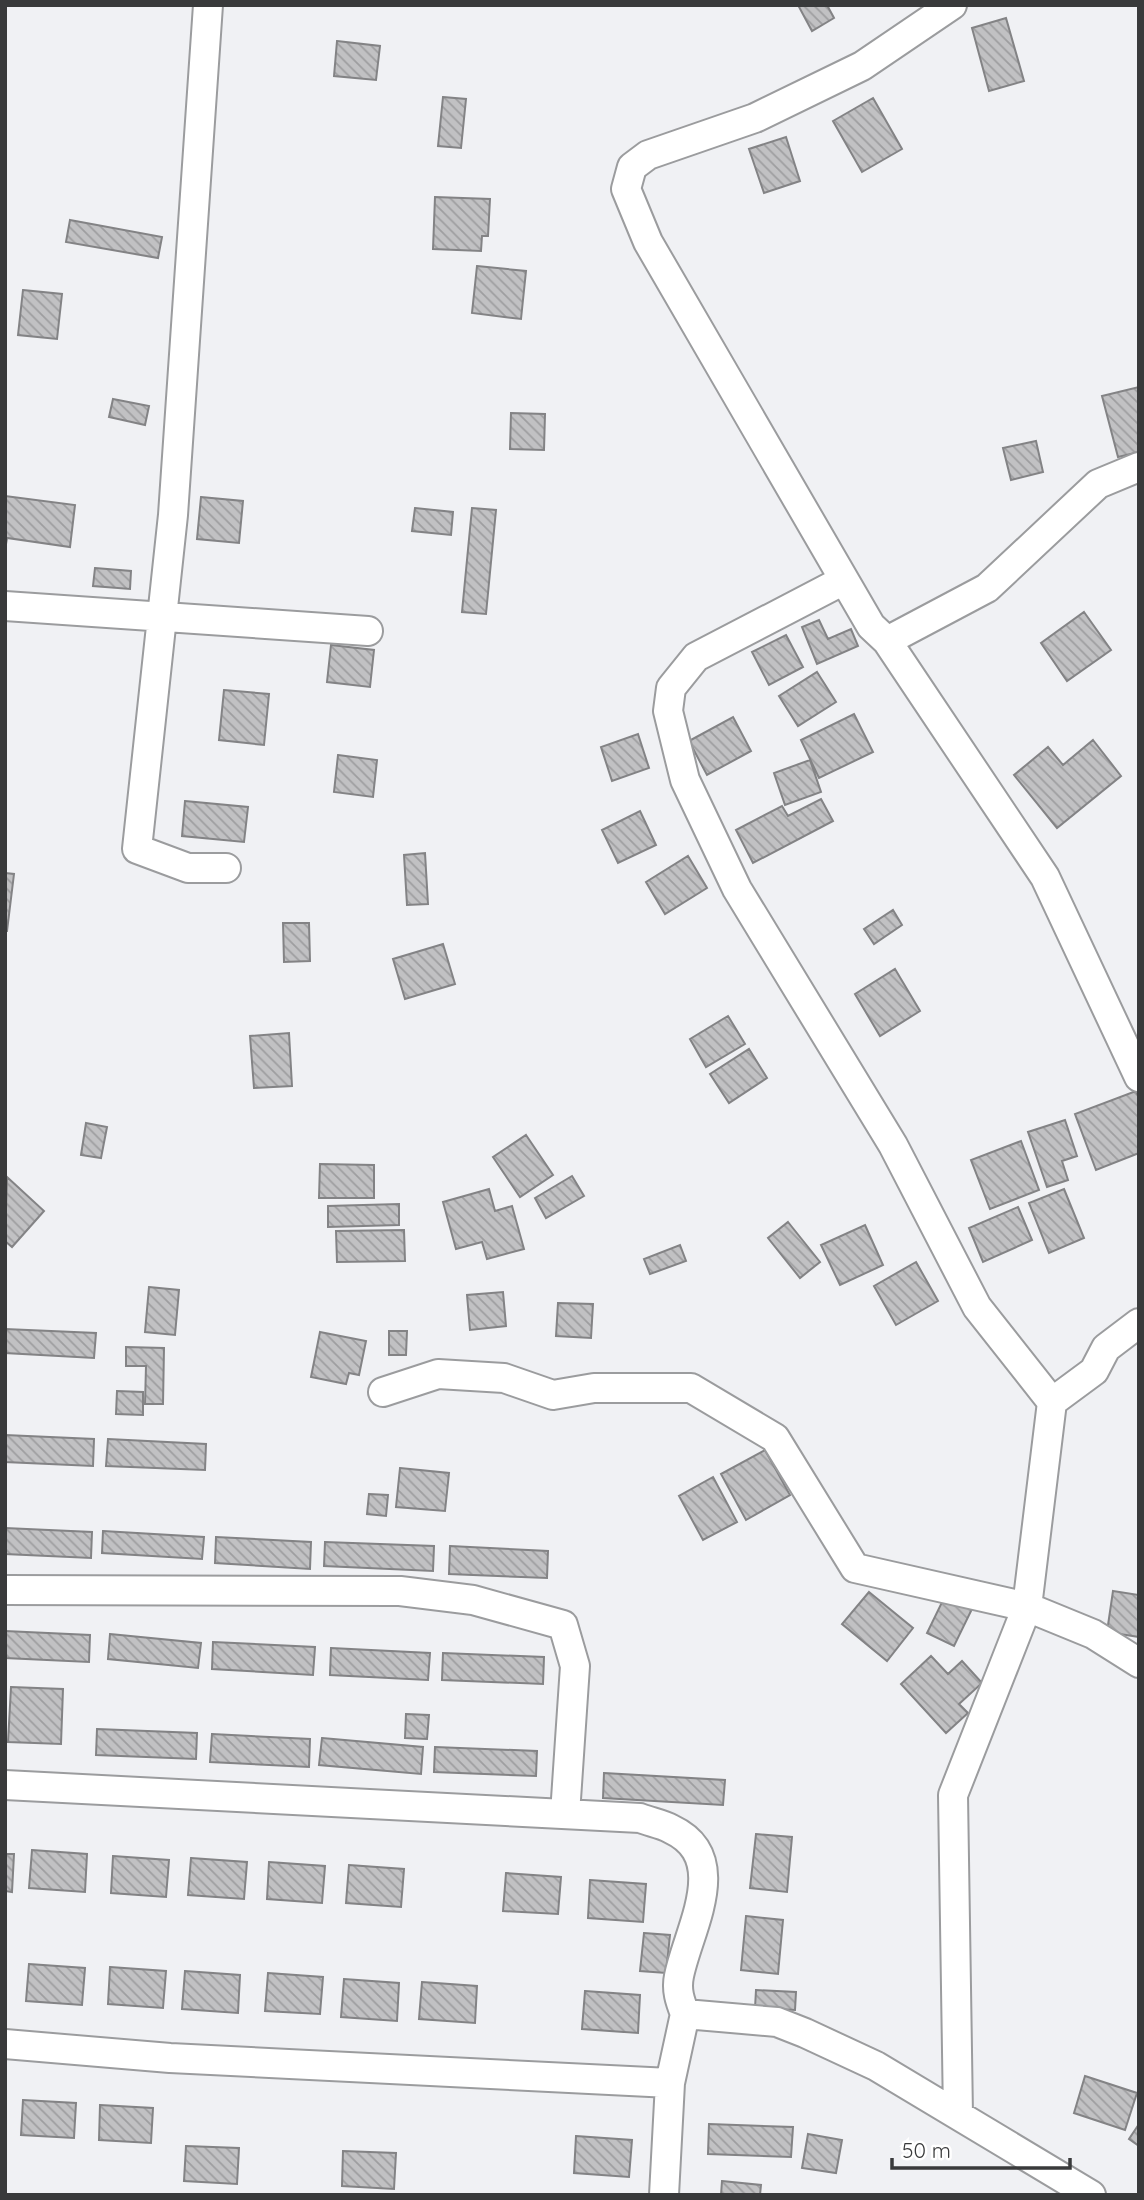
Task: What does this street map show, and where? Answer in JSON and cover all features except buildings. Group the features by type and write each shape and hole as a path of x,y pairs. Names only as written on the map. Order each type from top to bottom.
{"street":[{"path":"208,5 173,515 137,849 188,867 226,868"},
{"path":"952,5 850,72 755,118 648,155 632,167 626,189 648,242 871,626 887,641 1045,877 1139,1077"},
{"path":"887,641 987,588 1098,484 1139,467"},
{"path":"844,580 696,657 671,688 668,711 685,780 737,889 893,1146 976,1307 1052,1402 1027,1607 953,1795 958,2115"},
{"path":"5,606 368,631"},
{"path":"1052,1402 1094,1371 1106,1348 1139,1323"},
{"path":"383,1392 438,1374 504,1378 553,1395 594,1388 691,1388 775,1438 855,1568 1027,1607 1093,1634 1139,1663"},
{"path":"5,1590 400,1591 473,1600 564,1625 575,1667 565,1814"},
{"path":"5,1785 640,1818 673,1829 696,1847 704,1873 699,1912 678,1977 678,1996 684,2014 670,2084 664,2195"},
{"path":"684,2014 777,2022 876,2066 1091,2195"},
{"path":"5,2044 170,2058 670,2084"}]}
